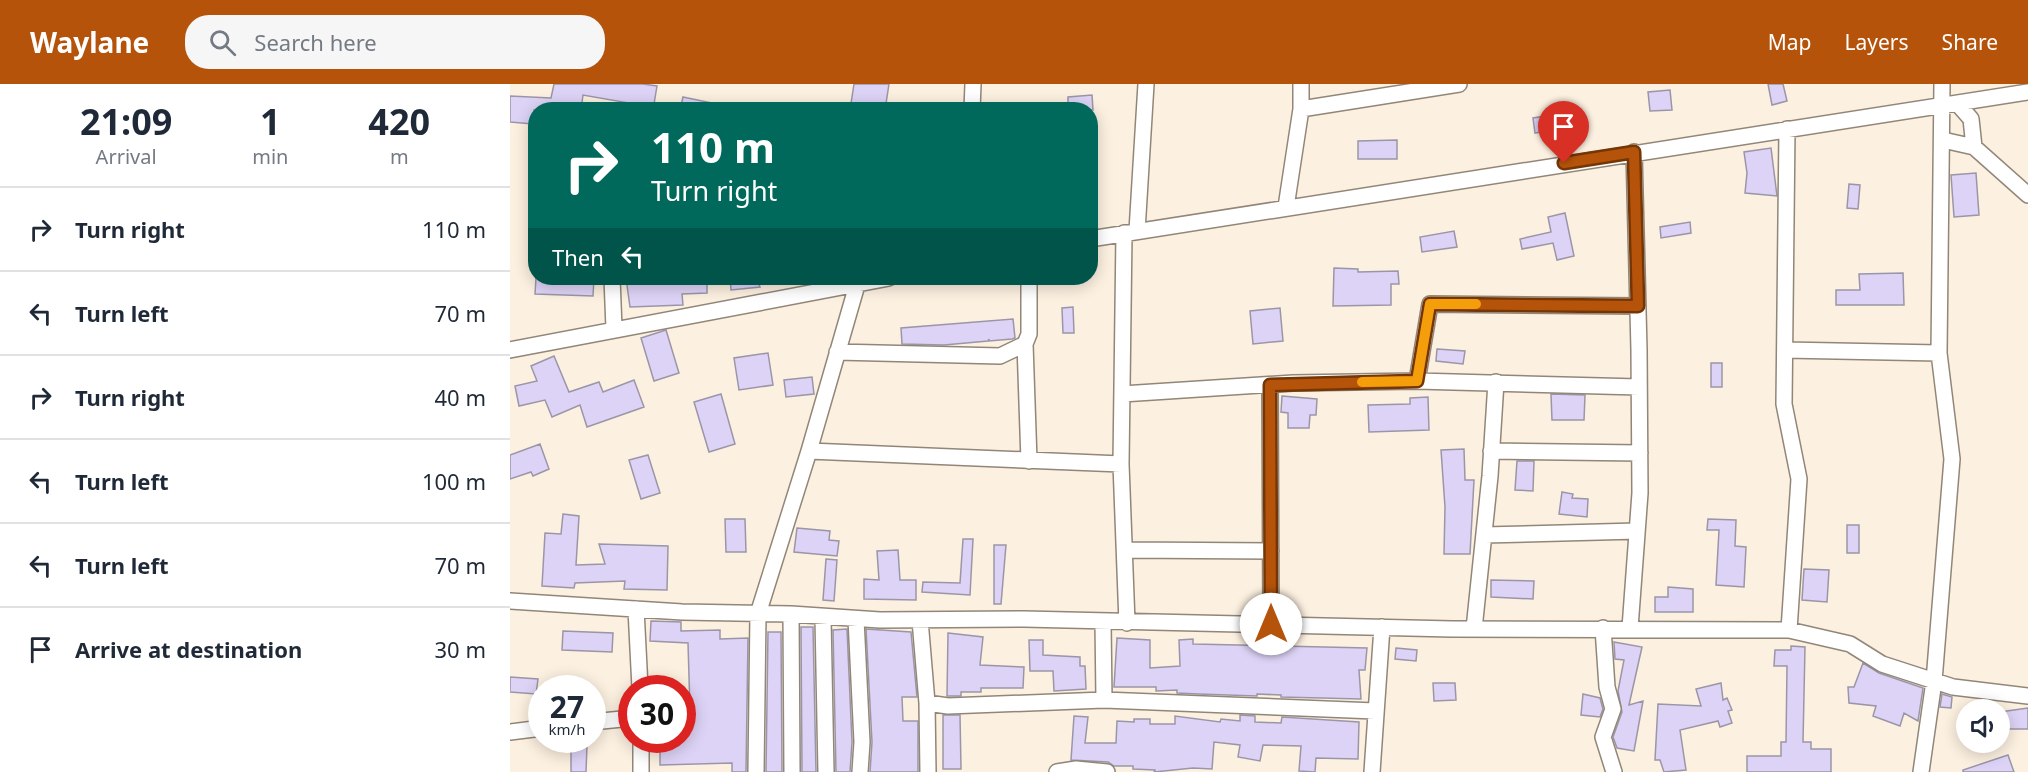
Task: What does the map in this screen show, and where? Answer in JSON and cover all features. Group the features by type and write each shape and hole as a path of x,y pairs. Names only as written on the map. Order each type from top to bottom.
{"street":[{"path":"972,102 973,84"},
{"path":"1127,623 1121,464 1122,394 1131,232 1146,84"},
{"path":"1286,207 1301,109 1301,84"},
{"path":"1301,109 1458,84"},
{"path":"1921,772 1934,681 1952,459 1939,353 1943,140 1950,105 1942,84"},
{"path":"1098,238 2028,92"},
{"path":"1950,105 1971,119 1974,147"},
{"path":"1787,129 1784,404 1798,479 1789,630"},
{"path":"1943,140 1974,147 2028,195"},
{"path":"1630,628 1640,453 1634,152"},
{"path":"612,285 614,329"},
{"path":"510,350 856,285 809,451 758,614 756,772"},
{"path":"1029,285 1029,334 1025,344 1029,461"},
{"path":"1417,381 1430,304 1638,306"},
{"path":"837,352 1000,356 1025,344"},
{"path":"1785,350 1939,353"},
{"path":"1122,394 1270,385 1417,381 1639,387"},
{"path":"1474,629 1496,382"},
{"path":"1270,385 1271,624"},
{"path":"809,451 1121,464"},
{"path":"1491,451 1640,453"},
{"path":"1484,535 1637,531"},
{"path":"1126,550 1271,551"},
{"path":"510,601 856,619 1474,629 1789,630 1850,644 1882,664 1934,681 1984,692 2028,696"},
{"path":"636,609 639,675"},
{"path":"791,614 792,772"},
{"path":"823,618 826,772"},
{"path":"856,619 862,742 860,772"},
{"path":"920,620 927,703 928,772"},
{"path":"1103,622 1104,700"},
{"path":"1372,772 1382,627"},
{"path":"1603,628 1607,687 1612,709 1603,737 1614,772"},
{"path":"927,703 948,706 1104,700 1376,711"},
{"path":"510,732 528,730"},
{"path":"641,753 641,772"},
{"path":"1057,772 1076,770 1107,772"}],"building":[{"path":"554,84 657,86 654,102 623,102 583,95 582,102 528,102 528,124 510,122 510,96 551,98"},
{"path":"854,84 889,84 886,102 851,102"},
{"path":"1768,84 1783,84 1787,101 1772,105"},
{"path":"1670,90 1672,110 1650,111 1648,92"},
{"path":"1092,95 1092,102 1068,102 1068,97"},
{"path":"683,97 707,102 682,102"},
{"path":"1571,112 1573,126 1535,133 1533,118"},
{"path":"1397,140 1397,159 1358,159 1358,141"},
{"path":"1771,148 1777,196 1745,193 1747,173 1744,152"},
{"path":"1976,173 1979,215 1954,217 1951,175"},
{"path":"1849,184 1860,185 1858,209 1847,208"},
{"path":"1565,213 1574,256 1557,260 1553,243 1522,249 1520,239 1551,232 1548,217"},
{"path":"1690,222 1691,233 1661,238 1660,227"},
{"path":"1454,231 1457,247 1422,252 1420,237"},
{"path":"1334,268 1358,269 1358,272 1398,271 1399,284 1391,284 1391,305 1333,306"},
{"path":"1903,273 1904,305 1836,305 1836,290 1860,290 1859,274"},
{"path":"536,285 594,285 593,296 535,294"},
{"path":"627,285 707,285 707,293 682,294 683,305 630,307"},
{"path":"731,285 759,285 760,287 731,290"},
{"path":"1073,307 1074,333 1063,333 1062,308"},
{"path":"1280,308 1283,341 1253,344 1250,311"},
{"path":"1013,319 1015,338 1012,339 989,341 989,339 988,341 944,345 902,344 901,328"},
{"path":"666,330 679,373 654,381 641,338"},
{"path":"1437,349 1465,351 1463,364 1436,361"},
{"path":"768,353 773,385 739,390 734,358"},
{"path":"554,356 569,392 599,382 603,392 634,380 644,407 587,427 580,405 552,417 545,400 519,406 515,386 537,381 531,366"},
{"path":"1711,363 1722,363 1722,387 1711,387"},
{"path":"812,377 814,394 786,397 784,380"},
{"path":"721,394 735,444 709,452 694,402"},
{"path":"1551,394 1585,395 1584,420 1552,420"},
{"path":"1282,396 1317,399 1316,415 1310,415 1309,428 1288,428 1288,413 1281,412"},
{"path":"1428,397 1429,430 1369,432 1368,405 1410,404 1410,398"},
{"path":"540,444 549,469 533,476 531,472 510,479 510,455"},
{"path":"1464,449 1465,480 1474,480 1470,554 1444,554 1445,507 1441,450"},
{"path":"648,455 660,493 641,499 629,460"},
{"path":"1517,461 1534,461 1533,491 1515,490"},
{"path":"1562,492 1573,494 1572,498 1588,499 1587,517 1559,514"},
{"path":"563,514 579,516 576,565 605,564 599,544 668,546 667,590 624,589 625,581 575,583 574,588 542,586 545,533 561,534"},
{"path":"725,519 745,519 746,552 726,552"},
{"path":"1708,519 1736,520 1735,546 1746,547 1744,587 1716,585 1719,530 1707,530"},
{"path":"1847,525 1859,525 1859,553 1847,553"},
{"path":"797,528 830,531 829,540 839,541 837,556 794,552"},
{"path":"963,539 973,539 970,595 922,592 923,582 960,583"},
{"path":"994,545 1006,545 1001,604 994,604"},
{"path":"898,550 900,580 916,580 916,600 864,599 864,579 879,580 877,551"},
{"path":"826,559 837,560 834,601 823,600"},
{"path":"1804,569 1829,570 1827,602 1802,600"},
{"path":"1491,580 1534,581 1533,599 1491,597"},
{"path":"1668,587 1693,589 1693,612 1655,612 1655,597 1668,597"},
{"path":"651,621 681,622 681,631 720,630 720,639 748,638 746,772 732,772 732,763 660,765 660,753 696,753 696,675 689,675 688,643 650,641"},
{"path":"801,627 813,627 816,772 802,772"},
{"path":"847,629 852,742 850,772 836,772 833,630"},
{"path":"866,629 911,632 917,697 902,697 903,721 918,721 918,772 870,772 872,742"},
{"path":"563,631 613,633 612,652 562,650"},
{"path":"768,632 781,632 782,772 766,772"},
{"path":"948,633 983,637 980,665 1024,667 1023,688 981,688 981,692 961,692 961,696 947,696"},
{"path":"1117,638 1150,640 1150,668 1180,666 1179,640 1193,639 1193,644 1367,648 1365,670 1359,670 1361,699 1177,693 1177,690 1156,691 1156,687 1114,687"},
{"path":"1029,640 1043,640 1043,655 1080,657 1080,666 1085,666 1086,689 1054,691 1053,671 1030,671"},
{"path":"1614,642 1642,647 1629,705 1643,701 1634,751 1617,748 1613,737 1622,712 1618,691 1624,660 1615,659"},
{"path":"1791,646 1805,647 1803,742 1811,742 1811,749 1831,749 1831,772 1747,772 1747,756 1781,756 1781,742 1786,742 1787,666 1774,666 1775,650 1791,650"},
{"path":"1396,648 1417,650 1416,661 1395,659"},
{"path":"1863,663 1879,673 1923,688 1918,721 1904,713 1900,726 1873,716 1876,706 1849,703 1848,687 1854,687"},
{"path":"510,677 528,678 528,693 510,692"},
{"path":"1433,683 1455,683 1456,700 1434,701"},
{"path":"1721,683 1723,700 1727,698 1732,710 1728,711 1732,723 1720,727 1718,721 1680,730 1686,770 1664,772 1660,760 1655,760 1658,704 1701,706 1696,689"},
{"path":"1583,694 1600,698 1603,709 1600,717 1581,715"},
{"path":"1942,694 1952,697 1951,708 1940,707"},
{"path":"2028,708 2028,729 2010,729 2010,711"},
{"path":"943,715 960,715 961,769 943,769"},
{"path":"1240,715 1255,716 1255,722 1281,723 1282,717 1359,722 1358,759 1316,758 1315,772 1299,771 1301,746 1263,745 1260,761 1238,757 1240,745 1214,742 1212,769 1193,768 1154,772 1155,770 1133,769 1133,766 1114,766 1108,762 1071,760 1074,716 1088,717 1085,743 1116,743 1117,721 1134,722 1134,719 1150,719 1150,724 1175,724 1175,716 1220,722 1221,719 1240,721"},
{"path":"571,753 587,753 586,772 571,772"},
{"path":"2008,755 2014,772 1963,772 1963,770"}],"slow traffic":[{"path":"1362,382 1417,381 1430,304 1476,304"}],"route":[{"path":"1271,624 1272,420 1270,385 1417,381 1430,304 1638,306 1634,152 1564,163"}]}
